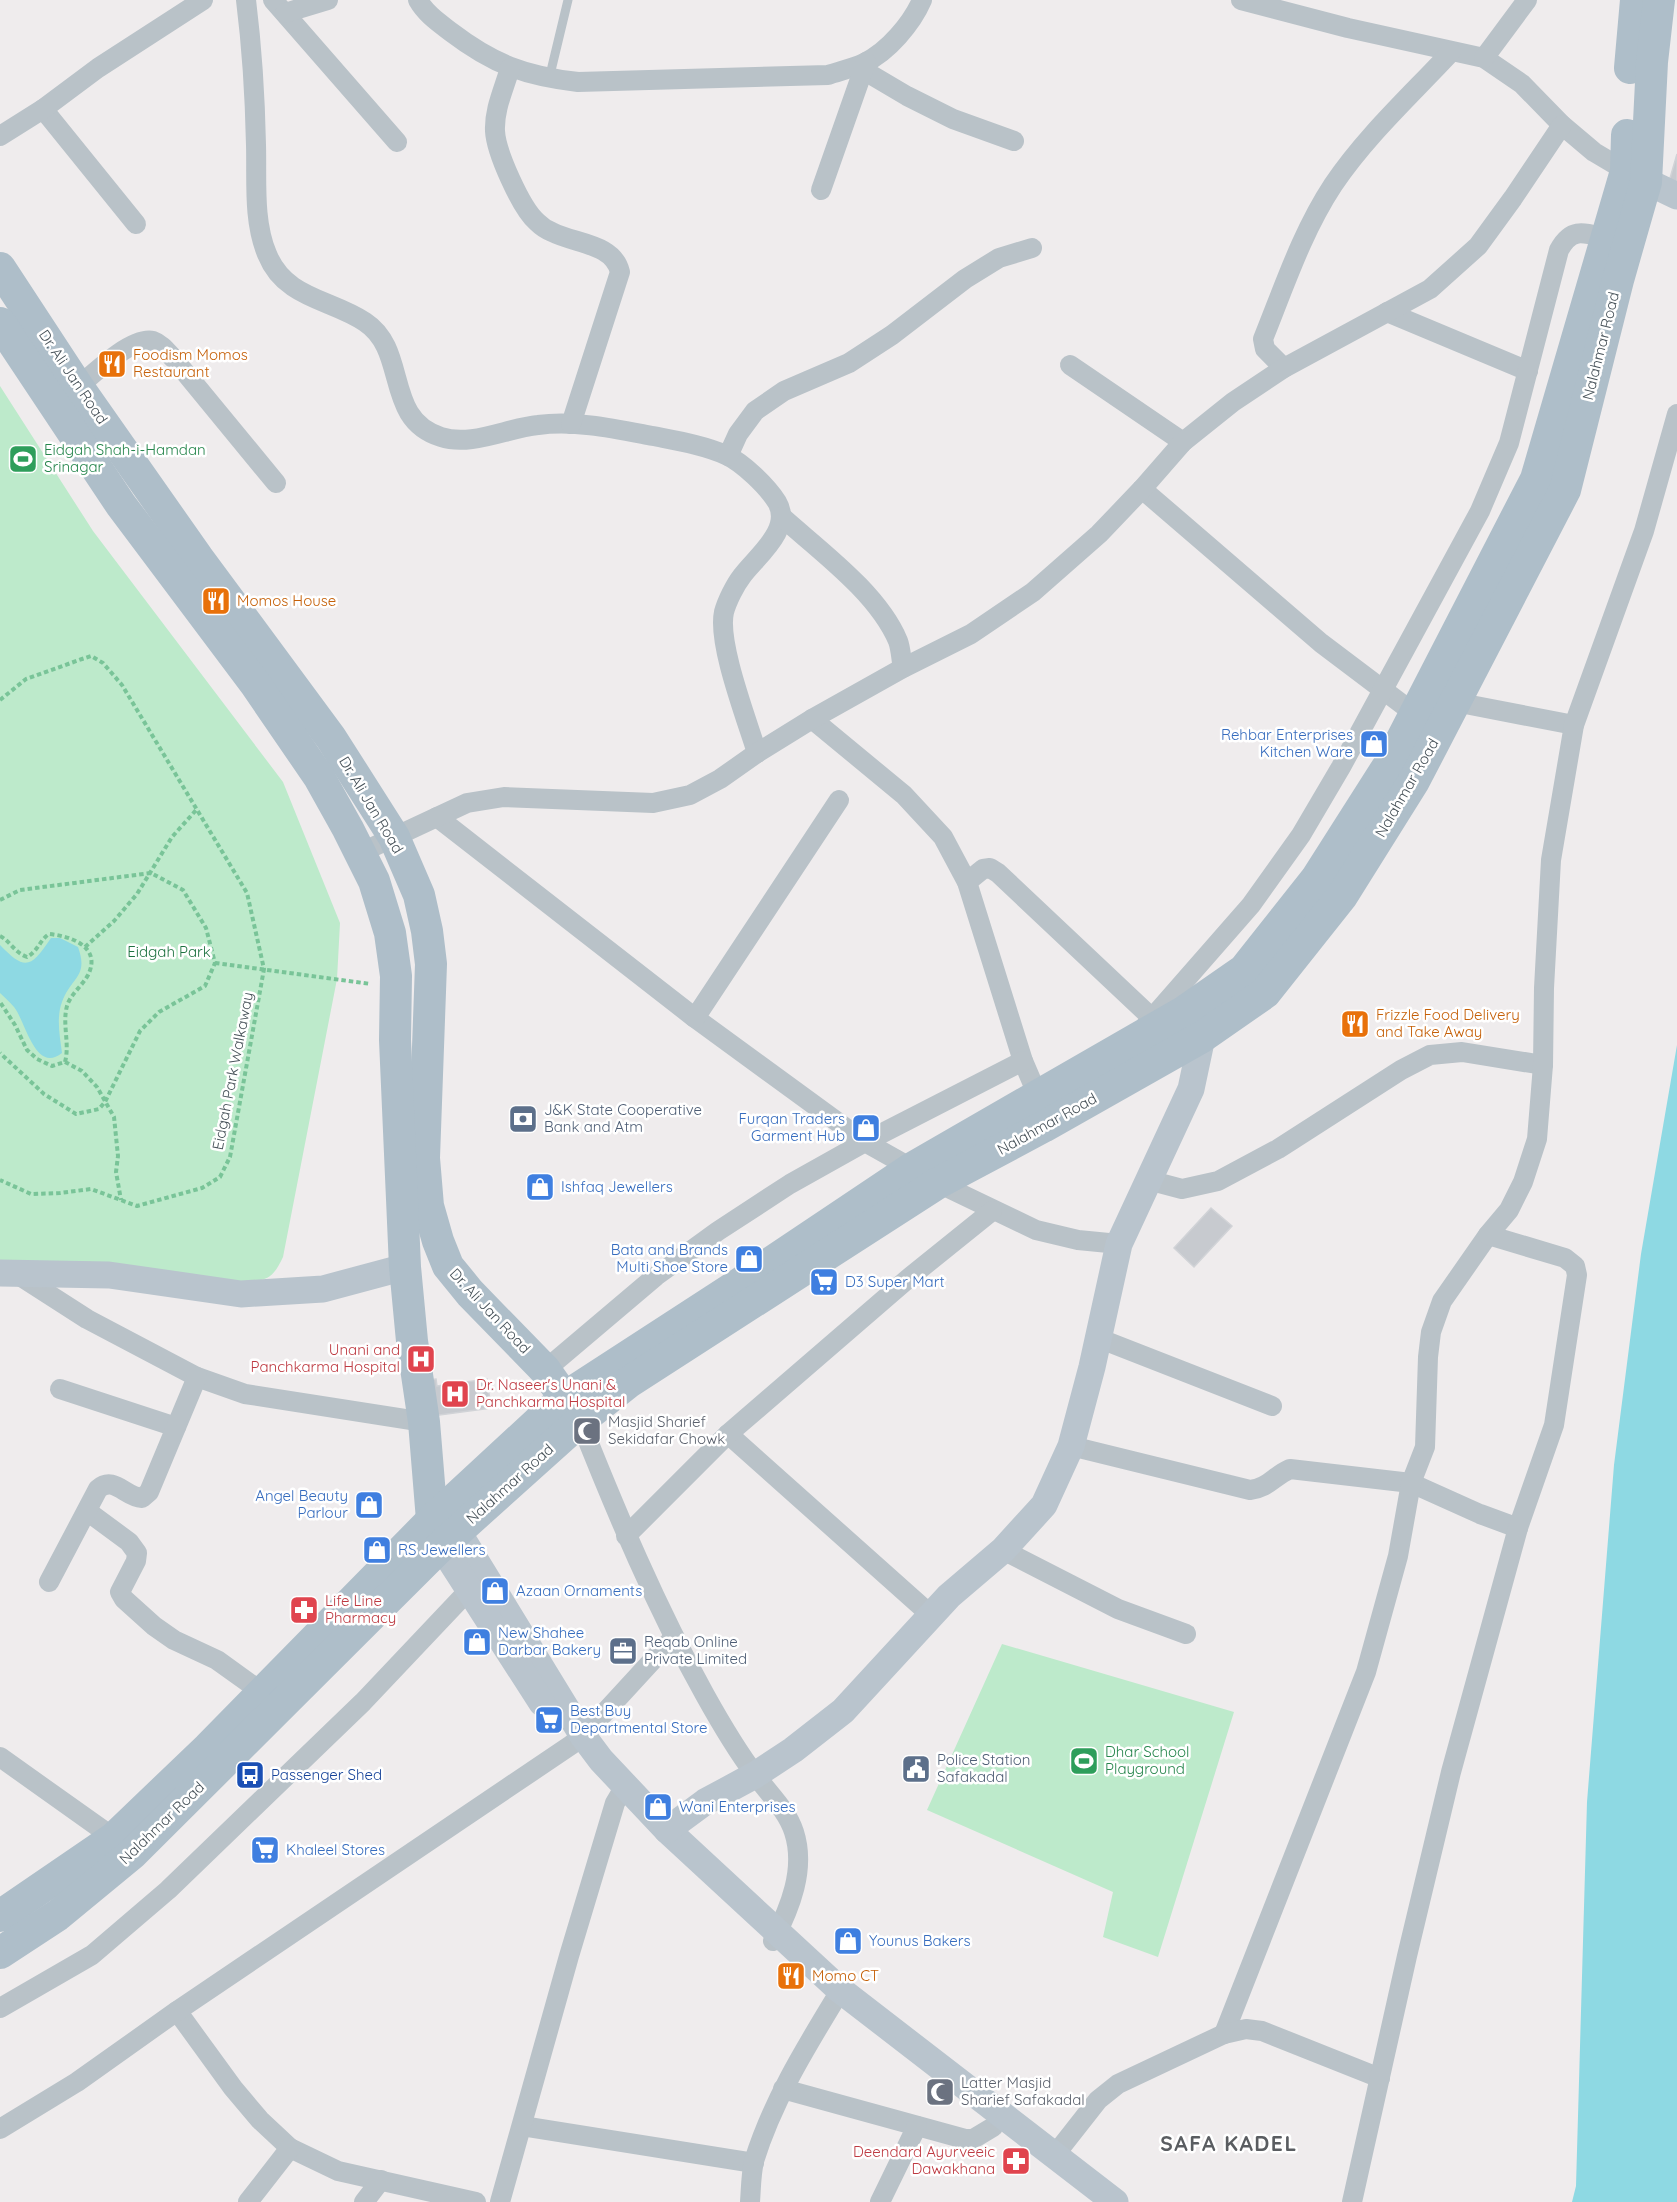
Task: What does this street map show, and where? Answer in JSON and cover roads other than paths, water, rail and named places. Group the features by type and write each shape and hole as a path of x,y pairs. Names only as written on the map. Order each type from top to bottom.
{"main road":[{"name":"Nalahmar Road","path":"0,1916 114,1838 215,1756 572,1409 736,1286 912,1168 1185,1011 1244,970 1316,879 1388,766 1536,479 1607,238 1636,177 1630,69 1636,0"},
{"name":"Nalahmar Road","path":"572,1409 629,1382 938,1183 1202,1037 1265,993 1342,896 1414,782 1565,490 1618,280 1636,177 1659,0"},
{"path":"1636,177 1677,196"},
{"name":"Dr. Ali Jan Road","path":"0,268 78,387 198,558 331,738 394,837 419,896 428,931 431,964 424,1158 428,1206 448,1266 470,1293 545,1371 572,1409"},
{"name":"Dr. Ali Jan Road","path":"0,323 121,505 256,685 319,777 374,880 390,933 396,976 395,1040 405,1267 412,1341 444,1533"},
{"path":"667,1830 705,1802 755,1775 843,1711 950,1596 1003,1550 1044,1505 1071,1446 1119,1244 1191,1089 1202,1037 1185,1011"},
{"path":"8,1274 110,1275 241,1294 322,1288 405,1267"},
{"name":"Nalahmar Road","path":"0,1953 58,1915 132,1854 215,1756 262,1693 444,1533"},
{"path":"444,1533 469,1590 577,1741 620,1795 774,1938 1115,2202"},
{"path":"444,1533 577,1741"},
{"path":"620,1795 667,1830 834,2001 1091,2202"}],"street":[{"path":"246,0 252,45 259,224 267,255 285,281 310,296 365,321 382,336 391,356 395,380 405,409 418,424 437,436 453,441 538,424 608,427 684,442 728,456 750,471 777,503 782,517 858,586 885,616 899,643 903,668"},
{"path":"279,7 328,0"},
{"path":"418,0 425,12 476,51 510,68 549,79 578,82 828,75 865,66 891,43 915,16 922,0"},
{"path":"1241,0 1451,52 1484,58 1522,84 1562,125 1594,152 1636,177"},
{"path":"1484,58 1527,0"},
{"path":"0,136 193,2"},
{"path":"279,7 397,142"},
{"path":"1284,368 1265,349 1263,339 1306,233 1333,185 1366,143 1451,52"},
{"path":"865,66 907,96 953,118 1014,141"},
{"path":"821,190 865,66"},
{"path":"510,68 496,113 495,133 509,175 522,202 536,222 554,233 609,253 617,261 620,272 571,424"},
{"path":"43,108 136,224"},
{"path":"360,853 467,803 504,797 653,803 690,795 720,779 812,719 903,668 971,634 1033,592 1099,534 1143,489 1183,442 1233,402 1284,368 1430,289 1478,246 1562,125"},
{"path":"1130,1042 1251,904 1301,835 1341,767 1480,511 1509,443 1559,250 1564,241 1582,232 1607,238"},
{"path":"728,456 738,434 755,411 784,391 849,363 892,335 965,279 999,258 1032,248"},
{"path":"1387,312 1528,371"},
{"path":"78,387 121,352 138,343 152,341 163,346 276,483"},
{"path":"1070,365 1183,442"},
{"path":"1224,2034 1366,1672 1398,1556 1411,1483 1425,1447 1431,1332 1442,1301 1488,1235 1509,1210 1527,1172 1537,1139 1551,860 1574,725 1644,531 1677,414"},
{"path":"1143,489 1321,643 1415,713 1439,734"},
{"path":"757,753 725,644 724,612 740,579 773,538 782,517"},
{"path":"1455,702 1574,725"},
{"path":"812,719 903,795 943,837 967,882 1023,1061 1038,1096"},
{"path":"695,1018 839,800"},
{"path":"436,817 695,1018 866,1142 938,1183 1036,1230 1078,1240 1119,1244"},
{"path":"967,882 983,869 990,868 999,873 1152,1018"},
{"path":"1148,1180 1182,1189 1218,1181 1278,1149 1401,1070 1430,1055 1462,1052 1542,1065"},
{"path":"545,1371 656,1276 790,1184 1023,1061"},
{"path":"626,1536 728,1434 910,1276 992,1210"},
{"path":"1352,2202 1451,1772 1518,1528 1554,1425 1577,1275 1575,1266 1565,1258 1488,1235"},
{"path":"8,1274 197,1377 245,1394 424,1422"},
{"path":"1098,1338 1272,1406"},
{"path":"49,1582 98,1489 104,1484 112,1483 134,1497 142,1498 149,1492 197,1377"},
{"path":"60,1389 176,1427"},
{"path":"572,1409 626,1536 674,1637 706,1697 755,1775 780,1805 794,1831 800,1860 794,1890 774,1938"},
{"path":"728,1434 932,1616"},
{"path":"1071,1446 1250,1490 1261,1489 1280,1473 1290,1469 1411,1483 1480,1514 1518,1528"},
{"path":"87,1511 129,1542 137,1553 136,1561 120,1592 124,1599 174,1640 217,1660 262,1693"},
{"path":"1003,1550 1077,1590 1119,1609 1186,1634"},
{"path":"0,2008 92,1954 168,1890 363,1702 469,1590"},
{"path":"0,2129 77,2082 177,2011 577,1741 674,1637"},
{"path":"0,1757 114,1838"},
{"path":"500,2202 569,1956 620,1795"},
{"path":"750,2202 754,2163 770,2118 783,2089 834,2001"},
{"path":"177,2011 232,2088 260,2120 290,2148 338,2171 476,2202"},
{"path":"1054,2156 1098,2100 1118,2084 1224,2034 1246,2029 1262,2031 1380,2078"},
{"path":"783,2089 965,2139 973,2139 993,2127"},
{"path":"522,2126 754,2163"},
{"path":"880,2202 916,2126"},
{"path":"248,2202 290,2148"},
{"path":"364,2202 381,2180"}],"lane":[{"path":"549,79 568,0"}],"water":[{"path":"51,938 60,938 78,947 81,957 78,976 60,1008 62,1053 53,1058 45,1057 38,1052 14,1007 0,993 0,945 16,959 28,962 38,955"},
{"path":"1677,1045 1677,2202 1572,2202 1576,2186 1587,1802 1614,1465 1641,1254"}],"place":[{"name":"Foodism Momos Restaurant","path":"112,364"},
{"name":"Eidgah Shah-i-Hamdan Srinagar","path":"23,459"},
{"name":"Momos House","path":"216,601"},
{"name":"Rehbar Enterprises Kitchen Ware","path":"1374,744"},
{"name":"Frizzle Food Delivery and Take Away","path":"1355,1024"},
{"name":"J&K State Cooperative Bank and Atm","path":"523,1119"},
{"name":"Furqan Traders Garment Hub","path":"866,1128"},
{"name":"Ishfaq Jewellers","path":"540,1187"},
{"name":"Bata and Brands Multi Shoe Store","path":"749,1259"},
{"name":"D3 Super Mart","path":"824,1282"},
{"name":"Unani and Panchkarma Hospital","path":"421,1359"},
{"name":"Dr. Naseer's Unani & Panchkarma Hospital","path":"455,1394"},
{"name":"Masjid Sharief Sekidafar Chowk","path":"587,1431"},
{"name":"Angel Beauty Parlour","path":"369,1505"},
{"name":"RS Jewellers","path":"377,1550"},
{"name":"Azaan Ornaments","path":"495,1591"},
{"name":"Life Line Pharmacy","path":"304,1610"},
{"name":"New Shahee Darbar Bakery","path":"477,1642"},
{"name":"Reqab Online Private Limited","path":"623,1651"},
{"name":"Best Buy Departmental Store","path":"549,1720"},
{"name":"Dhar School Playground","path":"1084,1761"},
{"name":"Police Station Safakadal","path":"916,1769"},
{"name":"Passenger Shed","path":"250,1775"},
{"name":"Wani Enterprises","path":"658,1807"},
{"name":"Khaleel Stores","path":"265,1850"},
{"name":"Younus Bakers","path":"848,1941"},
{"name":"Momo CT","path":"791,1976"},
{"name":"Latter Masjid Sharief Safakadal","path":"940,2092"},
{"name":"Deendard Ayurveeic Dawakhana","path":"1016,2161"}],"district":[{"name":"SAFA KADEL","path":"1229,2144"}],"park label":[{"name":"Eidgah Park","path":"169,952"}]}
